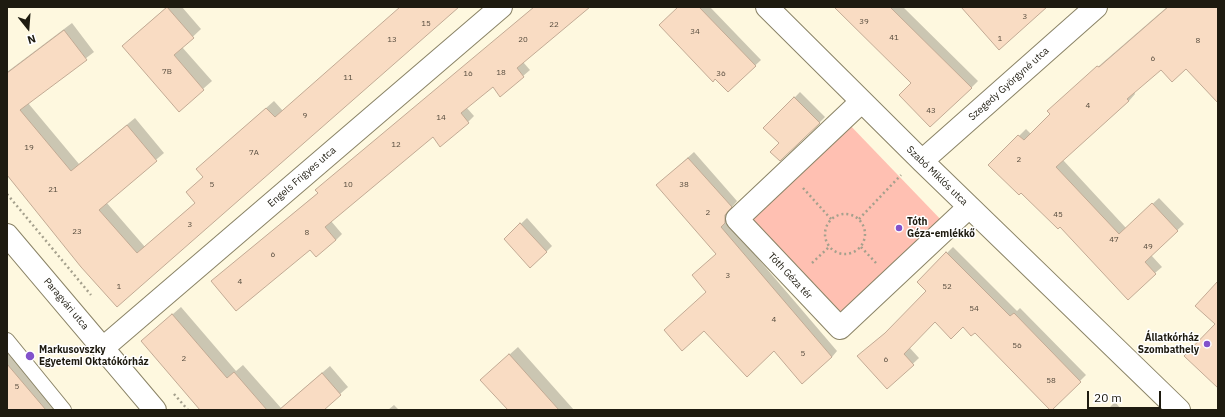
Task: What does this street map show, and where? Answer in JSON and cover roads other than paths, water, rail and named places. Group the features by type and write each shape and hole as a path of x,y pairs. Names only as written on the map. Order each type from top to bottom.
{"street":[{"name":"Engels Frigyes utca","path":"103,348 501,7"},
{"name":"Szabó Miklós utca","path":"767,7 861,102 1179,410"},
{"name":"Szegedy Györgyné utca","path":"922,161 1096,7"},
{"name":"Tóth Géza tér","path":"861,102 737,219 840,328 969,207"},
{"name":"Paragvári utca","path":"7,235 155,410"}],"lane":[{"path":"7,340 64,410"}],"place":[{"name":"Tóth Géza-emlékkő","path":"899,228"},
{"name":"Állatkórház Szombathely","path":"1207,344"},
{"name":"Markusovszky Egyetemi Oktatókórház","path":"30,356"}]}
